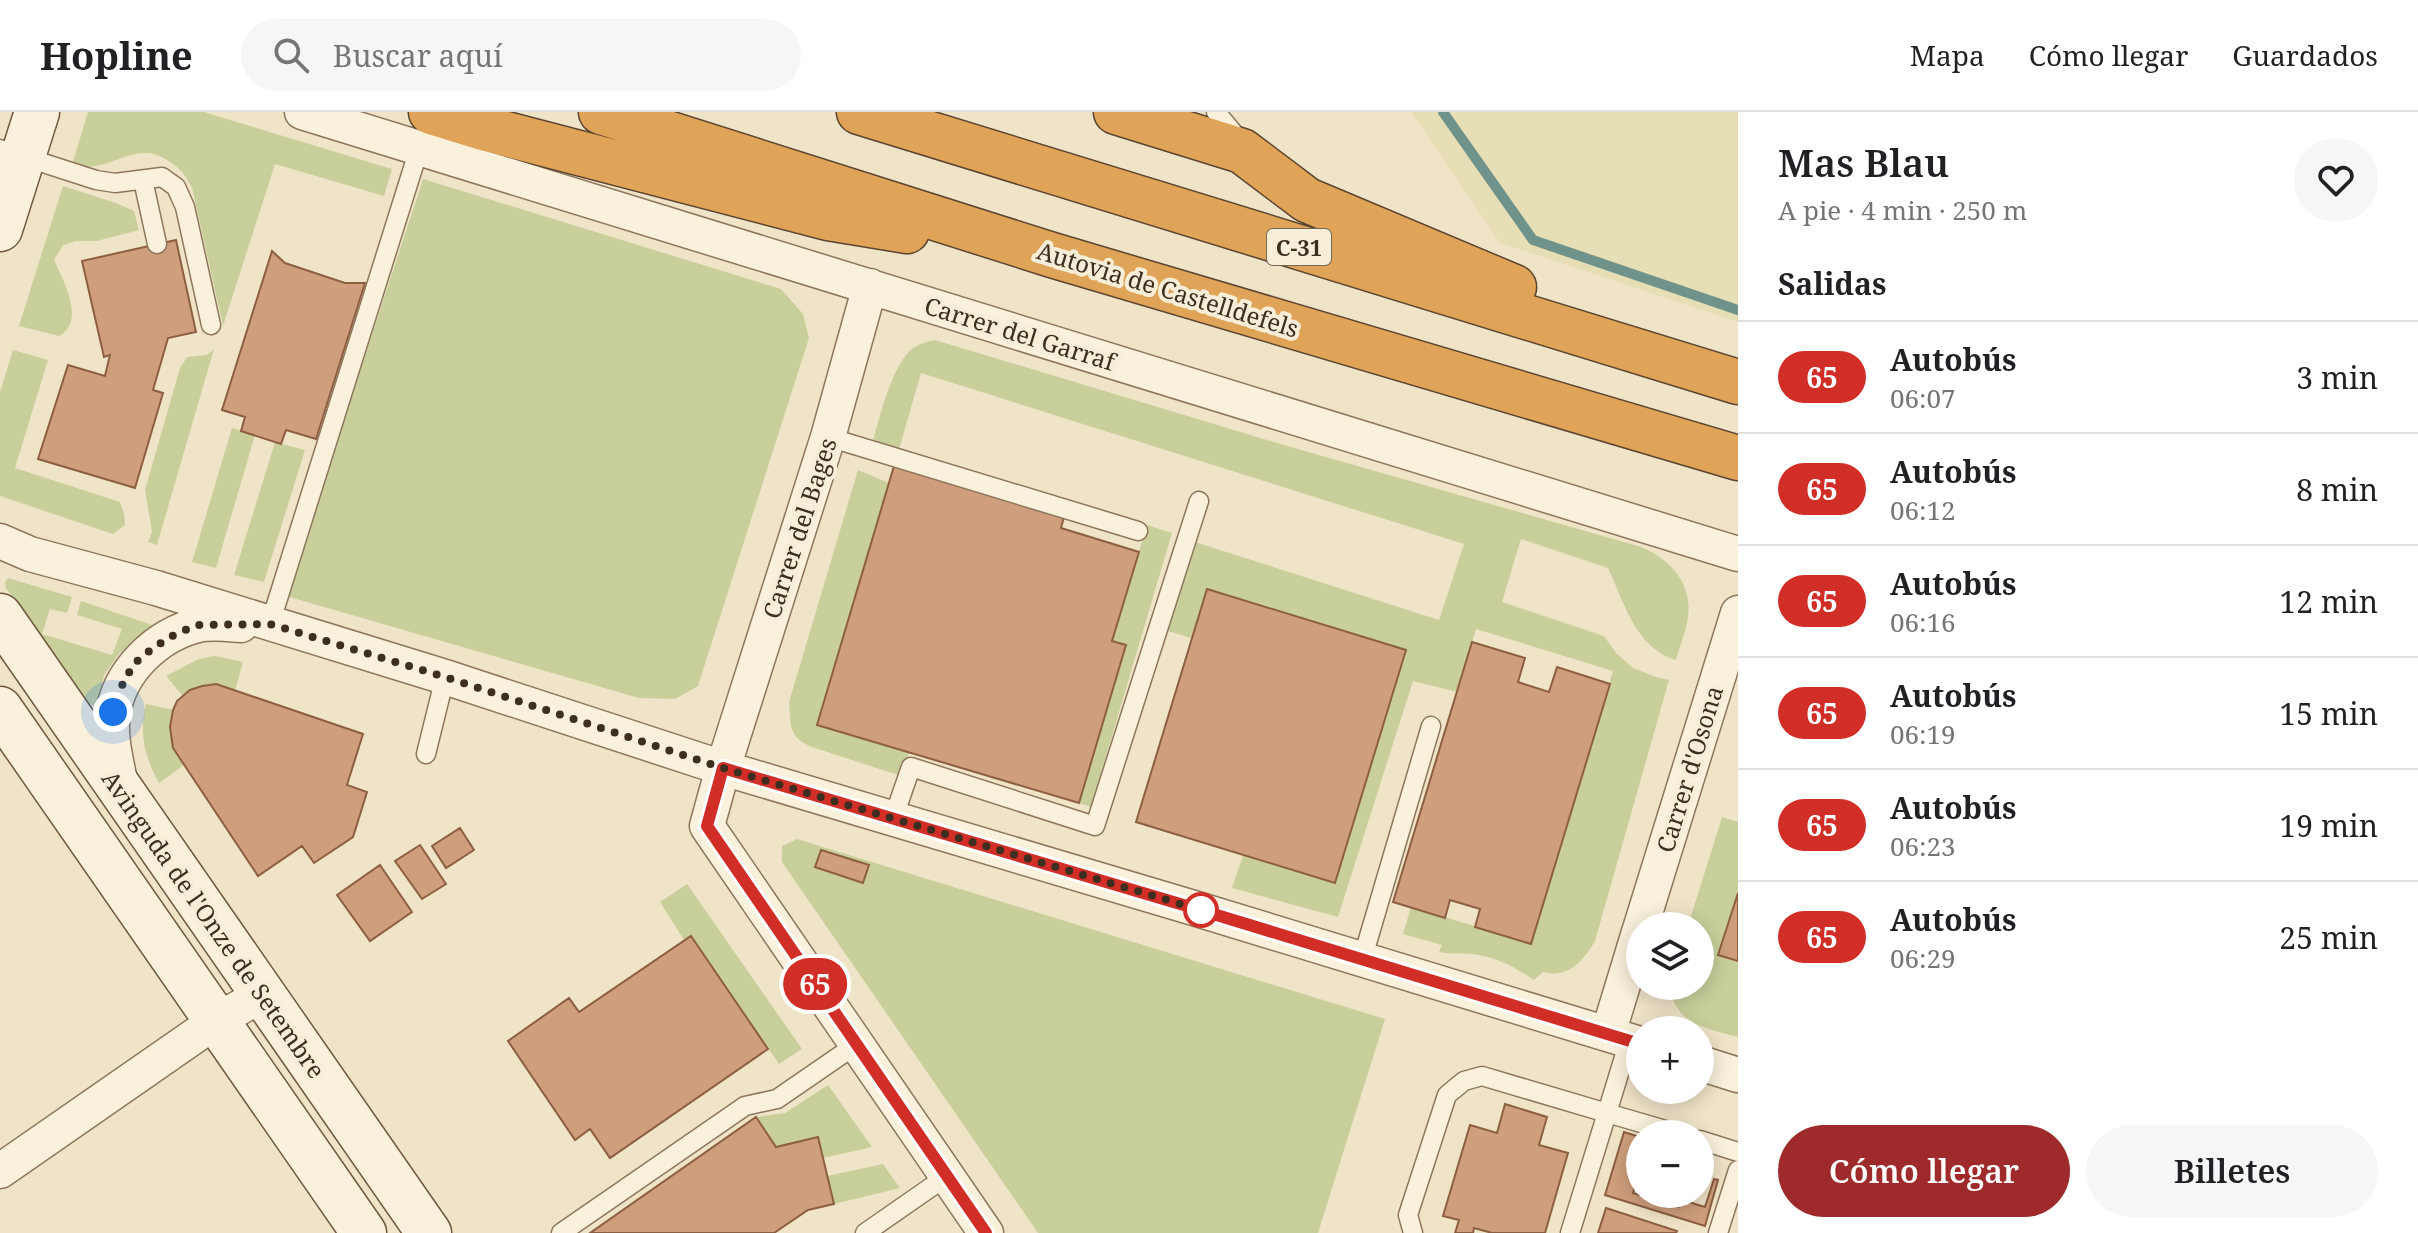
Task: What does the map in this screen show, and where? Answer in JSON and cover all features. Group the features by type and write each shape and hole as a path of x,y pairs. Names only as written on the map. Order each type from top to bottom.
{"highway":[{"name":"Autovia de Castelldefels","path":"601,112 1052,255 1738,458"},
{"name":"C-31","path":"859,112 1738,381"},
{"path":"1116,112 1242,151 1307,200 1738,381"},
{"path":"425,131 483,128 828,218 1052,255"}],"main road":[{"path":"0,229 12,152 37,112"},
{"name":"Avinguda de l'Onze de Setembre","path":"0,616 429,1233"},
{"path":"0,709 364,1233"}],"street":[{"name":"Carrer del Garraf","path":"302,112 425,131 870,286 1738,554"},
{"name":"Carrer del Bages","path":"870,286 828,437 707,826 986,1233"},
{"path":"0,541 30,554 156,588 445,677 723,768 1626,1039"},
{"name":"Carrer d'Osona","path":"1645,912 1738,613"},
{"path":"122,791 112,729 113,712 124,680 136,662 164,641 197,625 270,624"},
{"path":"0,1171 216,1021 263,994"},
{"path":"1714,1067 1738,1075"}],"lane":[{"path":"1216,112 1255,159"},
{"path":"270,624 425,131"},
{"path":"12,152 96,180 115,183 162,177 176,187 185,207 211,325"},
{"path":"143,180 157,244"},
{"path":"828,437 1138,531"},
{"path":"893,819 911,767 1095,826 1199,501"},
{"path":"426,754 445,677"},
{"path":"1362,960 1431,726"},
{"path":"1570,1233 1626,1039"},
{"path":"561,1233 745,1106 777,1099 857,1044"},
{"path":"1413,1233 1408,1215 1447,1095 1464,1081 1482,1076 1631,1120"},
{"path":"1714,1144 1738,1152"},
{"path":"1718,1233 1738,1170"},
{"path":"865,1233 947,1176"}],"shaded area":[{"path":"1411,112 1738,112 1738,322 1500,243"}],"green space":[{"path":"88,112 204,112 392,169 384,196 275,164 223,326 192,188 187,179 175,166 155,154 132,155 98,166 72,165"},
{"path":"423,179 781,289 803,314 809,338 698,686 675,699 639,698 286,596"},
{"path":"63,186 134,211 139,230 97,241 76,241 63,245 54,260 72,311 67,329 59,336 19,326"},
{"path":"935,340 1284,445 1638,546 1668,564 1682,582 1689,604 1676,660 1662,654 1641,635 1608,568 1521,539 1502,602 1604,636 1616,653 1633,668 1669,680 1595,941 1586,955 1568,970 1543,972 1534,980 1494,959 1474,954 1439,952 1442,945 1403,934 1411,907 1531,943 1613,671 1476,629 1457,692 1413,681 1338,917 1232,888 1243,855 1335,883 1406,650 1207,589 1191,638 1168,631 1195,542 1439,620 1464,544 921,373 898,453 872,444 886,397 901,363 912,348"},
{"path":"214,349 157,545 148,542 152,532 145,490 180,368 187,357 207,355"},
{"path":"13,350 48,360 15,468 120,502 125,525 113,534 0,496 0,392"},
{"path":"232,428 255,435 216,568 192,562"},
{"path":"275,442 305,450 264,582 234,575"},
{"path":"858,470 889,483 817,724 910,752 898,775 812,747 795,735 791,724 789,702"},
{"path":"1147,525 1172,533 1091,807 1079,803 1126,646 1112,641"},
{"path":"8,578 72,597 67,613 50,609 42,634 112,655 122,629 77,615 81,601 152,625 118,655 104,675 96,706 89,704 6,588"},
{"path":"215,656 243,662 235,691 208,686 195,688 183,696 166,676 199,659"},
{"path":"146,704 173,710 172,739 184,765 159,783 144,745"},
{"path":"1722,817 1738,822 1738,893 1718,954 1738,961 1738,1037 1714,1030 1714,1016 1684,1016 1674,1000 1714,1000 1714,912 1692,912"},
{"path":"797,839 1385,1019 1318,1233 1038,1233 782,862 782,846"},
{"path":"687,884 802,1049 779,1064 691,936 684,940 660,902"},
{"path":"828,1085 872,1147 823,1158 818,1137 776,1147 756,1117 785,1113"},
{"path":"883,1164 900,1188 834,1204 827,1176"}],"building":[{"path":"176,240 196,332 168,338 153,390 163,393 135,488 38,459 68,365 105,376 110,355 104,357 82,261"},
{"path":"272,251 285,263 345,283 365,283 316,439 286,430 281,444 241,431 245,417 222,410"},
{"path":"894,466 1064,517 1061,528 1139,552 1112,641 1126,645 1079,803 817,725"},
{"path":"1207,589 1406,650 1335,883 1136,822"},
{"path":"1472,642 1525,658 1518,682 1549,692 1557,667 1610,684 1531,944 1475,927 1480,909 1450,900 1445,918 1393,902"},
{"path":"216,684 363,734 347,785 367,792 353,837 314,863 302,846 258,876 173,748 170,727 177,701 190,690"},
{"path":"460,828 474,850 446,868 432,846"},
{"path":"420,845 446,884 422,899 395,861"},
{"path":"821,850 869,865 863,883 815,867"},
{"path":"380,865 412,912 370,941 337,895"},
{"path":"1738,893 1738,961 1718,955"},
{"path":"691,936 768,1049 610,1158 590,1129 575,1140 508,1041 569,998 579,1012"},
{"path":"1505,1104 1547,1117 1539,1145 1568,1153 1545,1233 1492,1233 1474,1228 1473,1233 1455,1233 1459,1220 1443,1216 1470,1125 1497,1133"},
{"path":"756,1117 776,1147 818,1137 834,1204 808,1210 774,1233 590,1233"},
{"path":"1624,1132 1626,1133 1626,1202 1605,1195"},
{"path":"1606,1208 1677,1231 1598,1233"},
{"path":"1647,1208 1710,1208 1705,1226"}],"waterway":[{"path":"1443,112 1533,240 1738,310"}],"bus line":[{"name":"65","path":"986,1233 707,826 723,768 1626,1040"}],"route":[{"path":"113,712 124,680 136,662 174,635 197,625 270,624 445,677 723,768 1201,910"}]}
